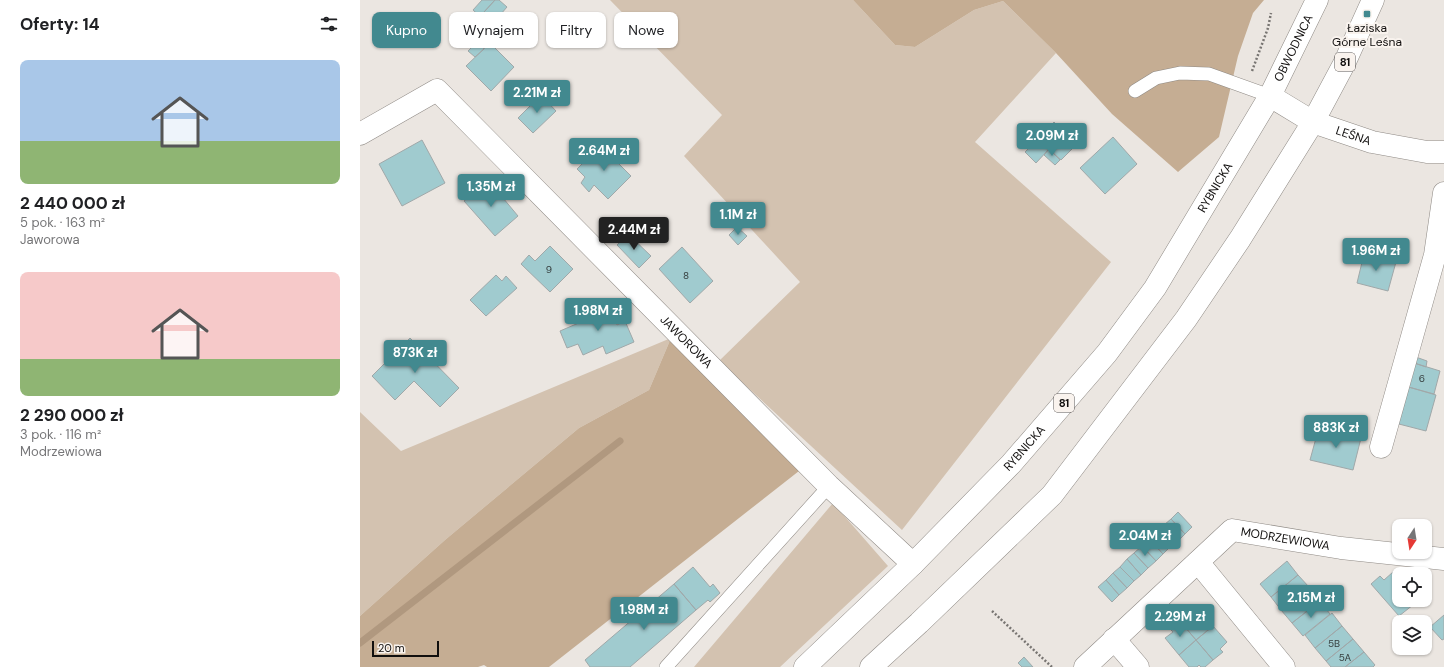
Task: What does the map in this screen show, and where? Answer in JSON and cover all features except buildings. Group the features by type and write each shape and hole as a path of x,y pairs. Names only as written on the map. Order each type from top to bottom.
{"street":[{"name":"OBWODNICA","path":"1270,96 1317,0"},
{"name":"81","path":"871,667 919,623 1052,494 1186,319 1240,239 1314,122 1344,64 1373,0"},
{"name":"JAWOROWA","path":"360,134 437,90 829,486"},
{"name":"LEŚNA","path":"1270,96 1314,122 1372,142 1427,152 1444,152"},
{"name":"RYBNICKA","path":"805,667 913,564 1011,464 1107,353 1155,288 1270,96"},
{"path":"1381,447 1435,255 1444,193"},
{"path":"829,486 913,564"},
{"name":"MODRZEWIOWA","path":"1085,667 1232,530 1341,548 1444,559"},
{"path":"1198,562 1284,667"},
{"path":"1114,640 1138,667"}],"lane":[{"path":"1135,91 1156,78 1180,73 1209,74 1270,96"},
{"path":"666,667 829,486"}],"path":[{"path":"1246,88 1268,28 1271,13"},
{"path":"992,611 1052,667"}],"shaded area":[{"path":"610,0 853,0 895,45 915,47 974,10 1003,1 1056,53 975,142 1111,262 902,530 719,361 800,282 684,156 722,115 657,48 678,48 678,12 622,12"},
{"path":"853,0 1264,0 1253,13 1238,56 1219,137 1178,172 1112,114 1056,53 1003,1 974,10 915,47 895,45"},
{"path":"671,338 649,390 579,428 445,540 360,616 360,412 401,451"},
{"path":"671,338 799,471 549,667 487,667 484,665 478,667 360,667 360,616 445,540 579,428 649,390"},
{"path":"833,503 888,566 780,667 694,667"}],"waterway":[{"path":"360,643 620,441"}],"place":[{"name":"Łaziska Górne Leśna","path":"1367,14"}]}
